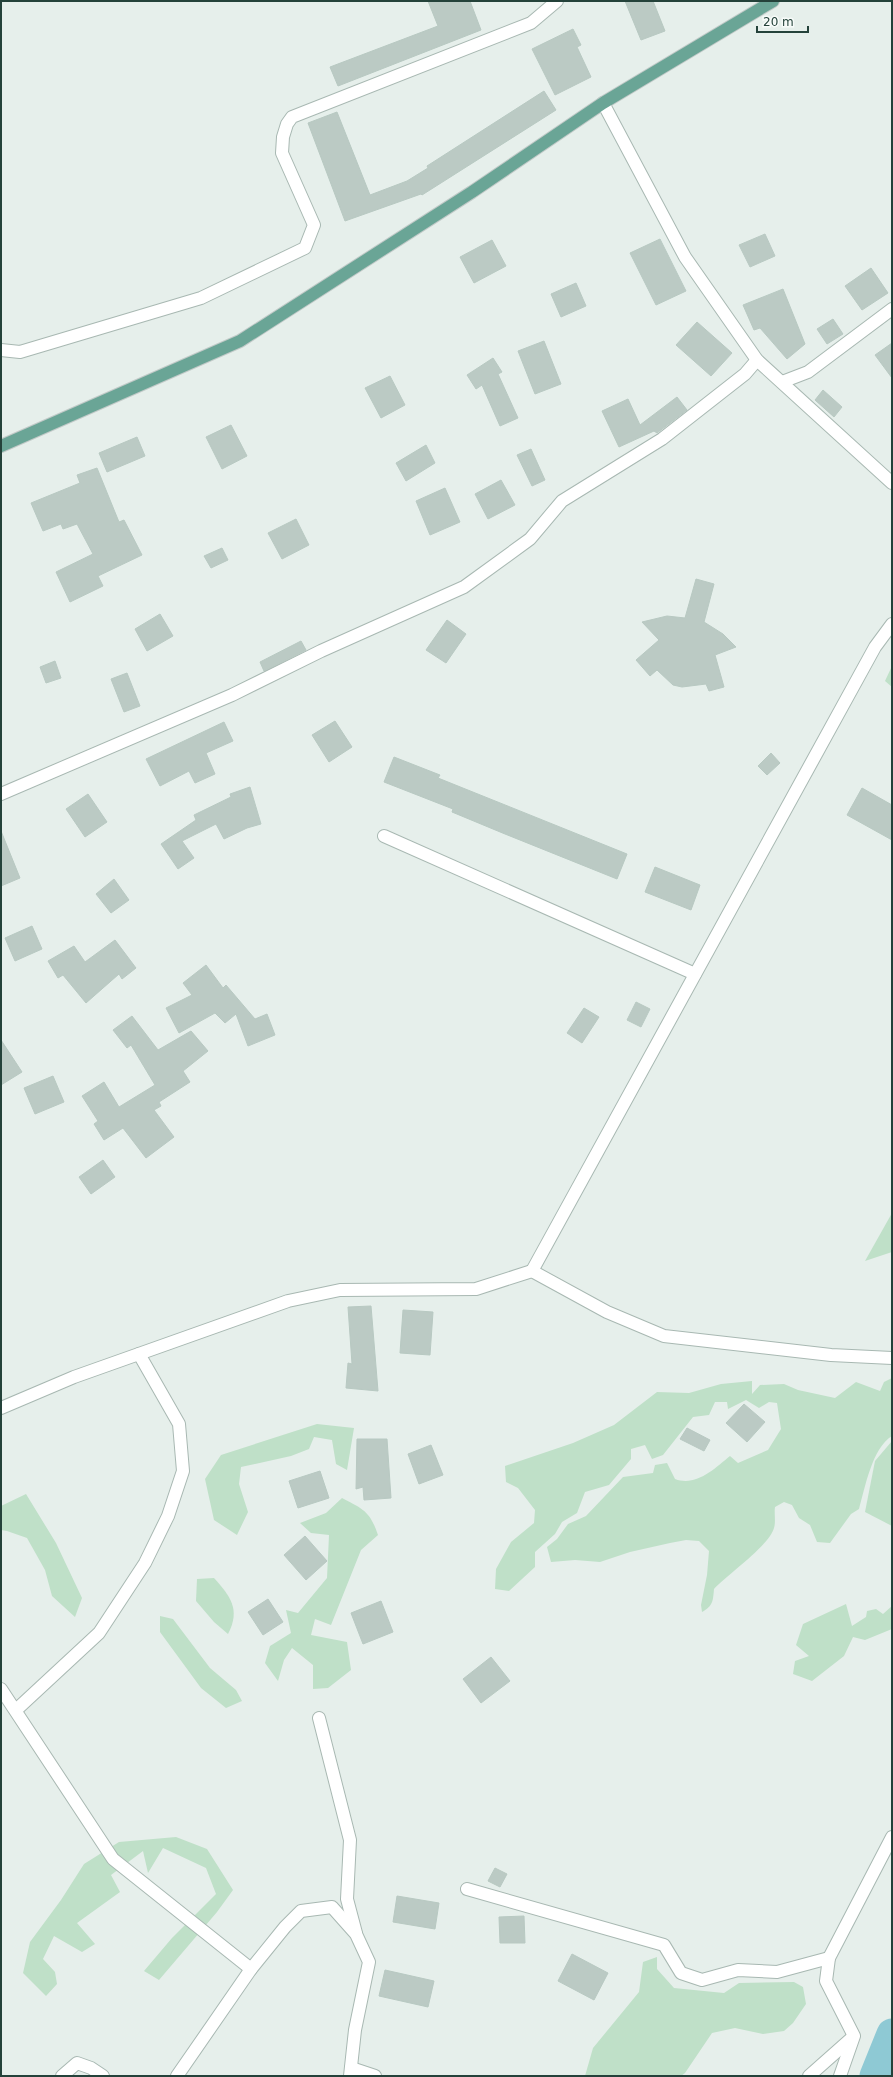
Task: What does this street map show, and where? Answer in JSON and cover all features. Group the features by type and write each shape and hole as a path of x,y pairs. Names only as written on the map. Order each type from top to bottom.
{"main road":[{"path":"1,446 240,341 472,192 603,103 773,1"}],"street":[{"path":"1,350 20,352 201,298 305,248 314,225 282,154 283,138 287,124 292,117 531,22 557,1"},
{"path":"603,103 685,257 757,360 892,483"},
{"path":"782,382 808,372 892,308"},
{"path":"1,794 232,695 321,651 464,587 530,539 562,500 662,439 745,374 757,360"},
{"path":"1,1408 74,1377 288,1302 340,1290 476,1289 532,1271 874,647 892,624"},
{"path":"384,836 695,974"},
{"path":"532,1271 607,1312 664,1336 831,1355 892,1358"},
{"path":"16,1710 100,1633 145,1563 168,1516 183,1471 179,1424 139,1354"},
{"path":"1,1689 113,1858 251,1969"},
{"path":"319,1718 350,1840 347,1898 356,1934 369,1962 355,2030 351,2072 375,2076"},
{"path":"840,2076 854,2036 826,1981 829,1958 892,1837"},
{"path":"467,1890 664,1945 681,1973 702,1980 738,1970 777,1972 829,1958"},
{"path":"177,2076 251,1969 285,1927 301,1911 332,1907 356,1934"},
{"path":"808,2076 854,2036"},
{"path":"62,2076 77,2063 91,2068 103,2076"}],"green space":[{"path":"892,666 892,687 885,681"},
{"path":"892,1213 892,1252 865,1261"},
{"path":"892,1378 892,1436 885,1442 874,1459 859,1509 851,1514 830,1543 817,1542 810,1525 799,1518 792,1505 784,1502 775,1507 775,1526 771,1535 757,1551 714,1589 712,1603 702,1612 701,1605 707,1575 709,1551 699,1541 686,1540 670,1543 630,1552 600,1562 575,1560 551,1562 547,1547 557,1539 568,1524 586,1516 623,1477 653,1473 655,1465 667,1463 675,1479 690,1481 697,1479 711,1471 730,1456 738,1463 768,1450 781,1429 777,1403 769,1402 759,1408 746,1400 728,1409 727,1402 715,1402 709,1415 693,1417 663,1455 652,1459 645,1445 631,1449 631,1459 609,1485 585,1492 577,1513 562,1522 555,1534 535,1552 535,1567 509,1591 495,1589 496,1569 511,1542 534,1523 535,1510 518,1488 506,1482 505,1466 573,1443 614,1425 657,1392 689,1393 721,1384 752,1381 752,1394 760,1385 784,1384 798,1390 835,1398 856,1382 880,1391 884,1382"},
{"path":"317,1424 354,1428 347,1470 336,1464 332,1440 314,1437 309,1449 291,1456 241,1467 239,1484 248,1512 237,1535 214,1520 205,1479 221,1455"},
{"path":"892,1441 892,1526 865,1512 875,1461"},
{"path":"26,1494 56,1543 82,1598 75,1617 52,1596 45,1570 27,1538 1,1530 1,1506"},
{"path":"342,1498 361,1508 369,1516 378,1535 361,1550 331,1625 315,1619 311,1635 347,1642 351,1670 328,1688 313,1689 313,1665 292,1648 284,1660 278,1681 265,1663 270,1646 291,1633 286,1610 298,1613 327,1578 329,1535 311,1533 300,1523 326,1513"},
{"path":"214,1578 229,1597 234,1610 232,1625 228,1634 214,1622 196,1601 197,1579"},
{"path":"846,1604 852,1626 866,1617 867,1611 876,1609 883,1614 892,1606 892,1629 865,1640 853,1637 844,1656 812,1681 793,1674 795,1661 809,1656 796,1645 803,1624"},
{"path":"160,1616 173,1619 210,1668 236,1690 242,1701 226,1708 201,1688 160,1632"},
{"path":"176,1837 207,1849 233,1890 217,1912 159,1980 144,1971 172,1938 216,1894 206,1868 163,1848 148,1873 143,1851 111,1875 120,1892 77,1923 95,1944 82,1952 54,1936 43,1959 55,1972 57,1984 46,1996 23,1973 30,1942 61,1900 84,1864 119,1842"},
{"path":"657,1957 657,1969 674,1988 724,1993 739,1983 794,1982 803,1987 806,2004 793,2023 784,2031 763,2034 735,2028 712,2033 685,2073 681,2076 585,2076 593,2048 639,1992 643,1962"}],"building":[{"path":"428,1 470,1 481,30 338,86 330,67 438,26"},
{"path":"625,1 653,1 665,31 641,40"},
{"path":"573,29 581,45 577,47 591,77 555,95 532,49"},
{"path":"544,91 556,110 422,195 421,194 345,221 308,123 337,112 370,195 407,181 428,168 427,166"},
{"path":"765,234 775,256 750,267 739,245"},
{"path":"660,239 686,291 656,305 630,253"},
{"path":"492,240 506,266 474,283 460,257"},
{"path":"871,268 888,293 862,310 845,286"},
{"path":"576,283 586,306 561,317 551,294"},
{"path":"783,289 805,344 787,359 760,328 754,330 743,305"},
{"path":"833,319 843,334 827,344 817,329"},
{"path":"697,322 732,353 711,376 676,345"},
{"path":"544,341 561,384 535,394 518,351"},
{"path":"892,343 892,378 875,355"},
{"path":"493,358 502,372 498,374 518,418 500,426 482,385 476,389 467,375"},
{"path":"390,376 405,405 381,418 365,388"},
{"path":"823,390 842,407 834,417 815,400"},
{"path":"677,397 687,410 657,433 654,431 619,447 602,411 628,399 640,425"},
{"path":"231,425 247,456 222,469 206,437"},
{"path":"137,437 145,456 107,472 99,453"},
{"path":"426,445 435,463 406,481 396,463"},
{"path":"531,449 545,480 532,486 517,455"},
{"path":"97,468 119,522 124,520 142,555 98,576 103,586 70,602 56,572 93,554 77,524 63,529 61,524 43,531 31,503 80,483 77,475"},
{"path":"501,480 515,505 488,519 475,494"},
{"path":"445,488 460,522 430,535 416,501"},
{"path":"296,519 309,545 282,559 268,533"},
{"path":"222,548 228,560 211,568 204,556"},
{"path":"696,579 714,584 704,622 723,634 736,647 715,655 724,687 709,691 706,684 682,687 673,685 657,670 650,676 636,660 659,640 642,622 667,616 685,618"},
{"path":"160,614 173,636 147,651 135,629"},
{"path":"447,620 466,634 446,663 426,650"},
{"path":"301,641 306,650 264,671 260,662"},
{"path":"55,661 61,678 46,683 40,667"},
{"path":"127,673 140,706 124,712 111,679"},
{"path":"335,721 352,747 329,762 312,735"},
{"path":"224,722 233,741 206,753 215,774 195,783 189,771 160,786 146,759"},
{"path":"771,753 780,763 767,775 758,766"},
{"path":"394,757 440,775 438,778 627,854 617,879 452,812 453,809 384,782"},
{"path":"250,787 261,824 247,828 224,839 216,824 182,841 194,858 178,869 161,844 196,820 194,815 231,797 230,794"},
{"path":"862,788 892,805 892,840 847,815"},
{"path":"88,794 107,822 85,837 66,809"},
{"path":"1,831 20,878 1,886"},
{"path":"655,867 700,885 691,910 645,892"},
{"path":"114,879 129,900 111,913 96,894"},
{"path":"32,926 42,949 15,961 5,938"},
{"path":"115,940 136,968 122,979 119,974 86,1003 63,975 58,978 48,961 74,946 85,962"},
{"path":"206,965 223,988 226,985 255,1019 267,1014 275,1035 248,1046 236,1014 225,1023 215,1013 179,1033 166,1008 192,995 183,983"},
{"path":"636,1002 650,1009 641,1027 627,1020"},
{"path":"584,1008 599,1017 582,1043 567,1033"},
{"path":"132,1016 158,1050 191,1031 208,1051 183,1071 190,1082 159,1102 161,1106 154,1110 174,1137 146,1158 123,1128 104,1140 94,1124 98,1121 82,1096 104,1082 119,1107 155,1085 131,1045 127,1048 113,1030"},
{"path":"1,1040 22,1072 1,1085"},
{"path":"53,1076 64,1102 35,1114 24,1088"},
{"path":"103,1160 115,1177 91,1194 79,1177"},
{"path":"371,1306 378,1391 346,1388 348,1363 352,1364 348,1307"},
{"path":"403,1310 433,1312 430,1355 400,1353"},
{"path":"744,1404 765,1422 747,1442 726,1423"},
{"path":"687,1428 710,1440 704,1451 680,1439"},
{"path":"357,1439 387,1439 391,1498 364,1500 363,1487 356,1489"},
{"path":"431,1445 443,1475 419,1484 408,1454"},
{"path":"320,1471 329,1498 298,1508 289,1481"},
{"path":"305,1536 327,1561 306,1580 284,1555"},
{"path":"268,1599 283,1622 263,1635 248,1612"},
{"path":"381,1601 393,1632 363,1644 351,1613"},
{"path":"491,1657 510,1681 481,1703 463,1679"},
{"path":"495,1868 507,1874 500,1887 488,1881"},
{"path":"397,1896 439,1903 435,1929 393,1922"},
{"path":"524,1916 525,1943 500,1943 499,1917"},
{"path":"572,1954 608,1973 594,2000 558,1981"},
{"path":"385,1970 434,1981 428,2007 379,1996"}],"waterway":[{"path":"875,2076 892,2034"}]}
